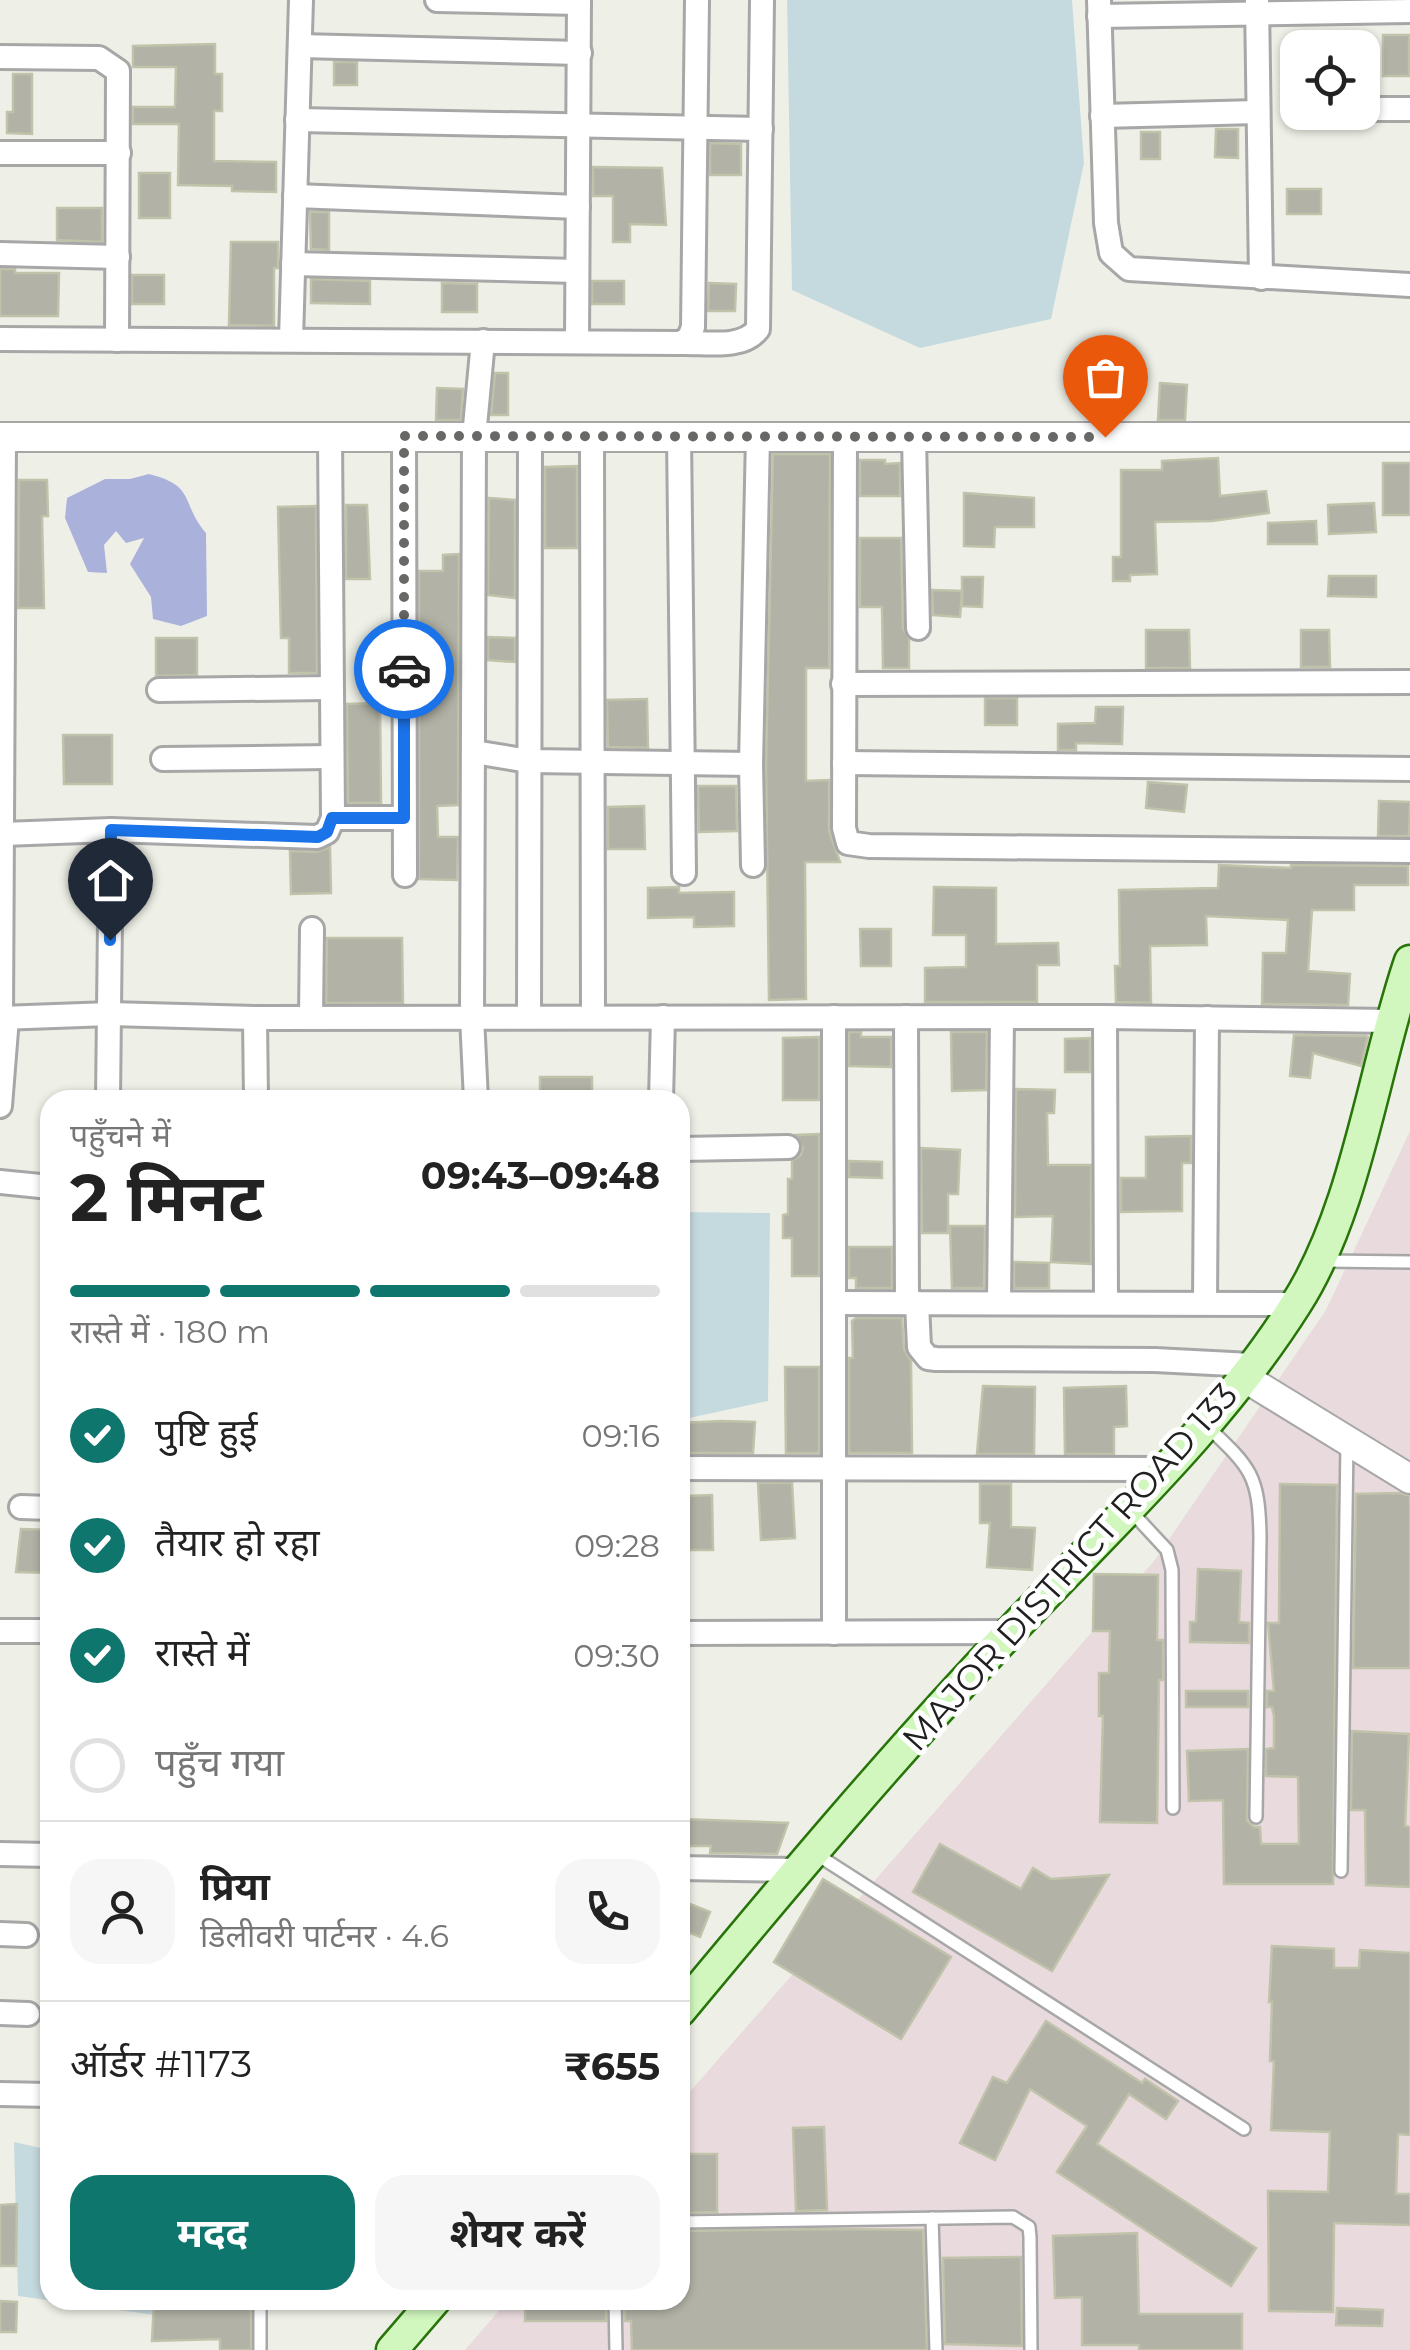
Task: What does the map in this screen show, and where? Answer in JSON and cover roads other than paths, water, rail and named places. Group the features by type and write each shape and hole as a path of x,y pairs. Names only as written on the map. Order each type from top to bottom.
{"main road":[{"name":"MAJOR DISTRICT ROAD 133","path":"690,1999 805,1861 1010,1632 1168,1469 1296,1304 1319,1260 1349,1178 1390,1020 1410,961"},
{"path":"392,2350 426,2310"}],"street":[{"path":"291,340 301,0"},
{"path":"437,0 579,2 577,341"},
{"path":"680,342 690,338 693,327 697,0"},
{"path":"0,340 750,339 758,328 762,0"},
{"path":"1257,6 1262,278"},
{"path":"1410,10 1257,6 1099,8 1106,223 1112,253 1129,270 1410,285"},
{"path":"300,46 580,53"},
{"path":"0,57 99,58 110,62 118,72 118,340"},
{"path":"1380,109 1410,110"},
{"path":"1102,116 1258,112"},
{"path":"298,120 761,130"},
{"path":"0,153 118,153"},
{"path":"295,196 578,206"},
{"path":"0,254 118,257"},
{"path":"293,264 578,270"},
{"path":"476,1090 472,1017 474,436 482,341"},
{"path":"679,435 684,873"},
{"path":"3,834 111,830 318,837 327,832 332,818 330,436"},
{"path":"404,436 405,876"},
{"path":"592,436 593,1016"},
{"path":"753,865 758,436"},
{"path":"844,436 844,837 854,845 1410,852"},
{"path":"914,436 918,628"},
{"path":"0,1106 2,437 1410,438"},
{"path":"529,1016 530,438"},
{"path":"843,684 1410,682"},
{"path":"159,690 331,688"},
{"path":"474,752 530,761 752,764"},
{"path":"163,760 331,757"},
{"path":"844,762 1410,769"},
{"path":"332,818 404,818"},
{"path":"108,1090 111,830"},
{"path":"311,1017 312,929"},
{"path":"3,1018 110,1014 255,1018 1390,1020"},
{"path":"662,1016 662,1090"},
{"path":"834,1017 834,1633"},
{"path":"906,1017 912,1303 919,1348 928,1358 1154,1360 1247,1371 1410,1479"},
{"path":"1000,1302 1002,1017"},
{"path":"1105,1017 1106,1302"},
{"path":"255,1018 256,1090"},
{"path":"1204,1302 1207,1018"},
{"path":"690,1150 788,1147"},
{"path":"0,1182 40,1186"},
{"path":"834,1303 1296,1304"},
{"path":"690,1468 1168,1469"},
{"path":"21,1507 40,1508"},
{"path":"0,1632 40,1632"},
{"path":"690,1633 1010,1632"},
{"path":"0,1854 40,1854"},
{"path":"690,1867 805,1861"},
{"path":"0,1934 26,1935"},
{"path":"0,2012 28,2014"},
{"path":"0,2094 40,2095"}],"lane":[{"path":"1319,1260 1410,1262"},
{"path":"1205,1424 1245,1462 1258,1493 1256,1817"},
{"path":"1341,1871 1346,1438"},
{"path":"1129,1509 1166,1550 1172,1570 1173,1808"},
{"path":"805,1861 1244,2130"},
{"path":"690,2222 1013,2217 1029,2227 1031,2350"},
{"path":"932,2218 936,2350"},
{"path":"260,2310 260,2350"},
{"path":"615,2310 616,2350"}],"water":[{"path":"149,474 181,490 206,533 207,616 181,626 153,619 151,597 130,564 144,538 126,543 116,531 104,545 107,573 88,572 65,518 67,498 105,479"}]}
